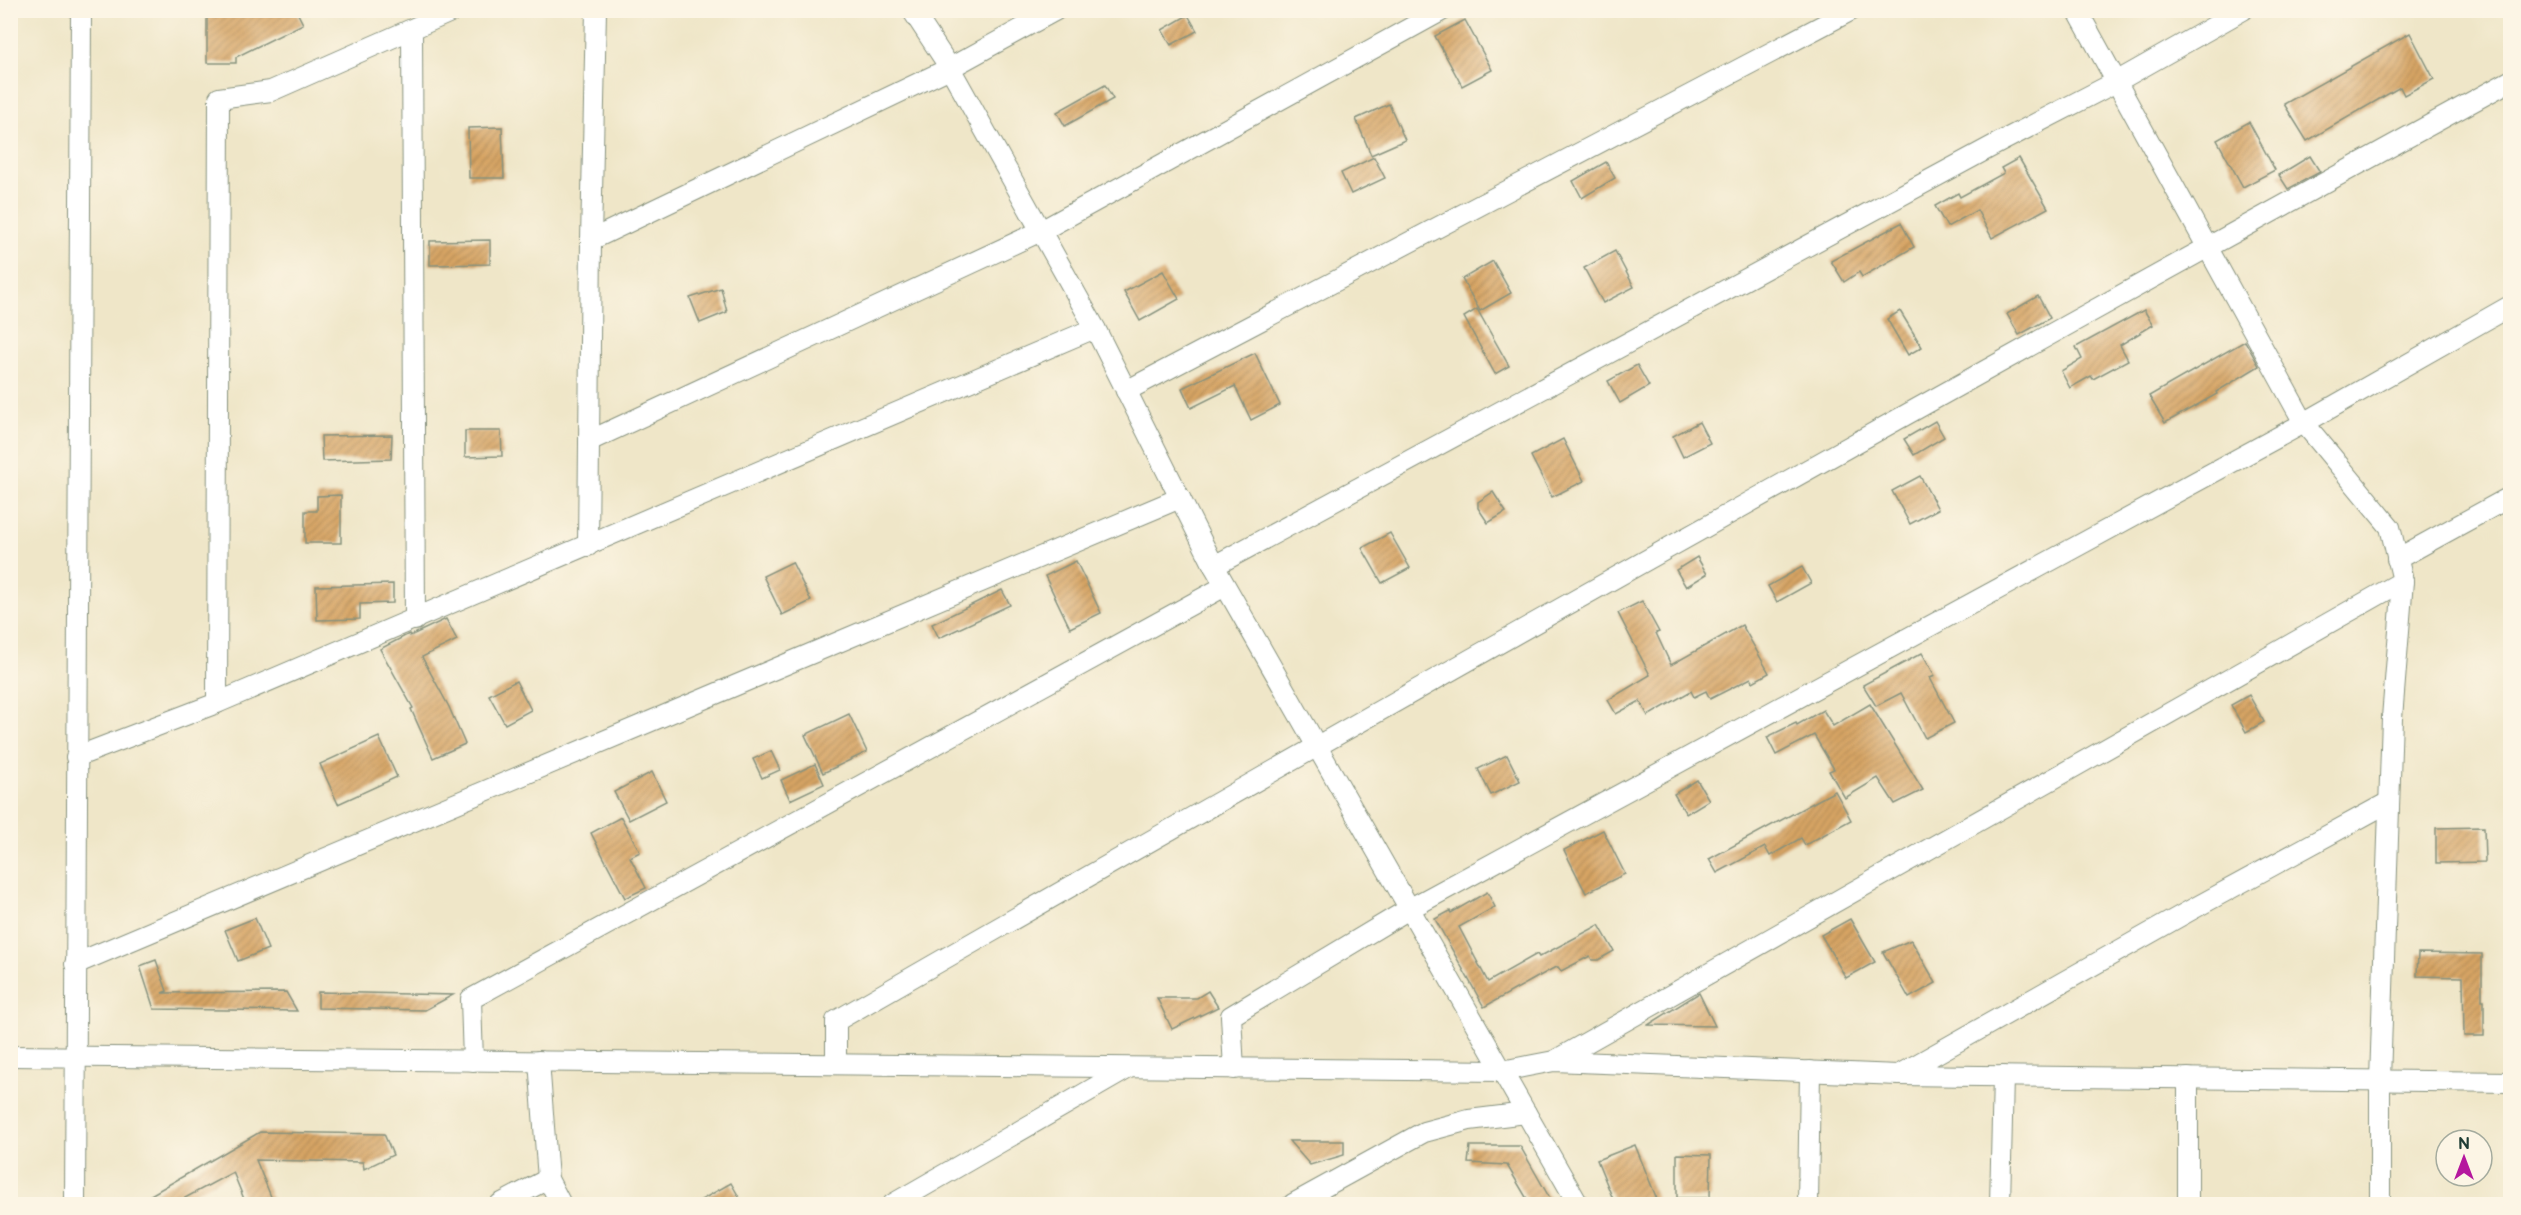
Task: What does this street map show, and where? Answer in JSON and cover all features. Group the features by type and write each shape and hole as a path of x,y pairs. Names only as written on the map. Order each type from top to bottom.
{"street":[{"path":"75,1204 81,10"},
{"path":"218,703 219,98 271,91 455,10"},
{"path":"588,546 596,10"},
{"path":"912,10 950,68 1095,328 1225,586 1578,1204"},
{"path":"591,240 950,68 1056,10"},
{"path":"589,441 1041,231 1443,10"},
{"path":"1126,391 1852,10"},
{"path":"2077,10 2304,423 2390,527 2403,581 2392,718 2380,1080 2380,1204"},
{"path":"1214,566 2002,141 2116,82 2243,10"},
{"path":"412,30 415,620"},
{"path":"836,1065 836,1020 1316,745 2207,246 2511,81"},
{"path":"1234,1069 1231,1016 1409,909 2304,423 2511,306"},
{"path":"76,757 218,703 1095,328"},
{"path":"2397,559 2511,497"},
{"path":"75,964 1180,498"},
{"path":"1554,1061 2403,581"},
{"path":"473,1061 471,999 1225,586"},
{"path":"1898,1075 2191,909 2389,802"},
{"path":"10,1056 1502,1071 1554,1061 1898,1075 2511,1082"},
{"path":"539,1061 548,1179 561,1204"},
{"path":"893,1204 1129,1068"},
{"path":"1808,1204 1810,1071"},
{"path":"2000,1204 2003,1076"},
{"path":"2188,1078 2188,1204"},
{"path":"1293,1204 1424,1132 1469,1120 1526,1113"},
{"path":"500,1204 548,1179"}],"building":[{"path":"246,10 296,10 303,24 236,57 236,63 207,63 207,16 234,16"},
{"path":"1188,15 1197,31 1171,45 1162,30"},
{"path":"1465,20 1492,70 1462,86 1435,36"},
{"path":"2410,33 2434,79 2404,95 2400,87 2307,141 2284,104"},
{"path":"1105,85 1113,99 1065,126 1057,112"},
{"path":"1389,104 1405,140 1371,155 1356,119"},
{"path":"2249,122 2275,170 2243,187 2217,140"},
{"path":"502,127 504,178 469,178 468,128"},
{"path":"2310,156 2320,172 2288,189 2279,175"},
{"path":"1374,157 1385,178 1351,194 1341,173"},
{"path":"2019,158 2048,208 1992,238 1977,210 1947,227 1935,206 1958,193 1960,197 2004,173 2001,168"},
{"path":"1606,162 1615,178 1582,198 1573,181"},
{"path":"1901,223 1914,247 1862,277 1859,272 1844,282 1831,261"},
{"path":"490,240 490,264 430,265 430,241"},
{"path":"1615,251 1634,287 1603,303 1584,268"},
{"path":"1493,261 1511,293 1480,311 1462,279"},
{"path":"1163,271 1179,299 1140,321 1124,292"},
{"path":"721,288 727,312 700,323 690,298"},
{"path":"2038,296 2050,318 2019,335 2007,314"},
{"path":"1477,309 1509,366 1495,374 1464,317"},
{"path":"2144,310 2153,325 2120,345 2128,360 2093,379 2091,376 2070,388 2061,371 2082,359 2076,347"},
{"path":"1900,311 1922,347 1908,355 1887,319"},
{"path":"2245,341 2259,366 2216,392 2217,394 2165,423 2149,396"},
{"path":"1255,353 1280,405 1251,420 1235,386 1191,408 1182,388"},
{"path":"1637,365 1649,386 1620,403 1608,381"},
{"path":"1935,421 1944,437 1914,455 1904,439"},
{"path":"1699,422 1710,443 1683,457 1673,436"},
{"path":"465,431 501,431 502,456 465,457"},
{"path":"392,435 391,459 322,461 321,436"},
{"path":"1563,439 1584,481 1552,497 1531,456"},
{"path":"1920,476 1938,509 1910,524 1892,491"},
{"path":"1493,492 1506,512 1488,523 1478,508 1478,502"},
{"path":"341,495 341,543 305,543 305,511 317,511 317,496"},
{"path":"1390,533 1410,568 1382,583 1362,548"},
{"path":"1697,557 1707,574 1686,587 1676,570"},
{"path":"1076,561 1101,613 1070,628 1045,576"},
{"path":"792,562 811,601 782,615 763,576"},
{"path":"1802,567 1811,583 1777,602 1768,586"},
{"path":"393,584 393,603 360,604 360,619 317,620 316,586"},
{"path":"1002,590 1010,605 939,638 932,624"},
{"path":"1642,601 1659,632 1656,633 1671,665 1742,625 1769,673 1753,682 1751,678 1710,699 1706,691 1694,697 1691,691 1648,716 1640,701 1616,714 1608,700 1650,675 1618,613"},
{"path":"446,619 457,640 422,657 449,707 465,744 433,758 411,709 413,708 380,649"},
{"path":"1922,653 1935,676 1930,678 1954,723 1925,738 1901,693 1876,706 1863,685"},
{"path":"516,681 531,710 505,724 489,695"},
{"path":"2249,695 2264,722 2246,732 2231,705"},
{"path":"1870,704 1923,790 1895,804 1878,778 1845,798 1829,771 1834,769 1814,735 1776,755 1767,737 1796,723 1797,725 1823,710 1833,726"},
{"path":"849,714 867,752 823,773 805,735"},
{"path":"379,737 397,777 338,804 320,764"},
{"path":"771,751 780,770 762,778 753,759"},
{"path":"1507,755 1520,781 1491,795 1478,769"},
{"path":"815,764 824,784 790,800 781,780"},
{"path":"652,772 666,801 629,820 614,792"},
{"path":"1697,780 1709,800 1686,814 1674,794"},
{"path":"1835,791 1851,820 1805,845 1801,838 1770,856 1765,847 1717,873 1709,859"},
{"path":"621,817 640,852 630,857 646,888 625,898 591,833"},
{"path":"2484,827 2485,862 2436,863 2436,828"},
{"path":"1603,830 1625,874 1586,893 1564,850"},
{"path":"1487,892 1495,907 1459,927 1488,982 1537,954 1539,957 1599,925 1614,951 1598,960 1592,960 1590,956 1561,971 1558,967 1552,969 1484,1007 1435,919 1450,911 1451,913"},
{"path":"255,918 268,949 238,961 225,930"},
{"path":"1850,919 1875,962 1846,978 1821,935"},
{"path":"1911,940 1936,983 1909,998 1883,952"},
{"path":"2418,953 2482,954 2484,1036 2464,1036 2463,977 2417,976"},
{"path":"156,960 167,991 162,993 286,992 297,1011 154,1009 140,966"},
{"path":"1208,991 1218,1007 1172,1029 1157,998 1197,998"},
{"path":"318,992 453,995 425,1010 318,1008"},
{"path":"1699,993 1715,1026 1648,1025"},
{"path":"260,1132 384,1134 393,1155 364,1169 363,1162 256,1160 274,1204 246,1204 233,1172 174,1204 135,1204"},
{"path":"1289,1141 1344,1141 1344,1155 1310,1165"},
{"path":"1635,1145 1659,1204 1615,1204 1597,1160"},
{"path":"1470,1146 1520,1146 1553,1204 1530,1204 1507,1165 1468,1163"},
{"path":"1677,1154 1711,1155 1710,1198 1677,1198"},
{"path":"731,1183 743,1204 694,1204"}]}
